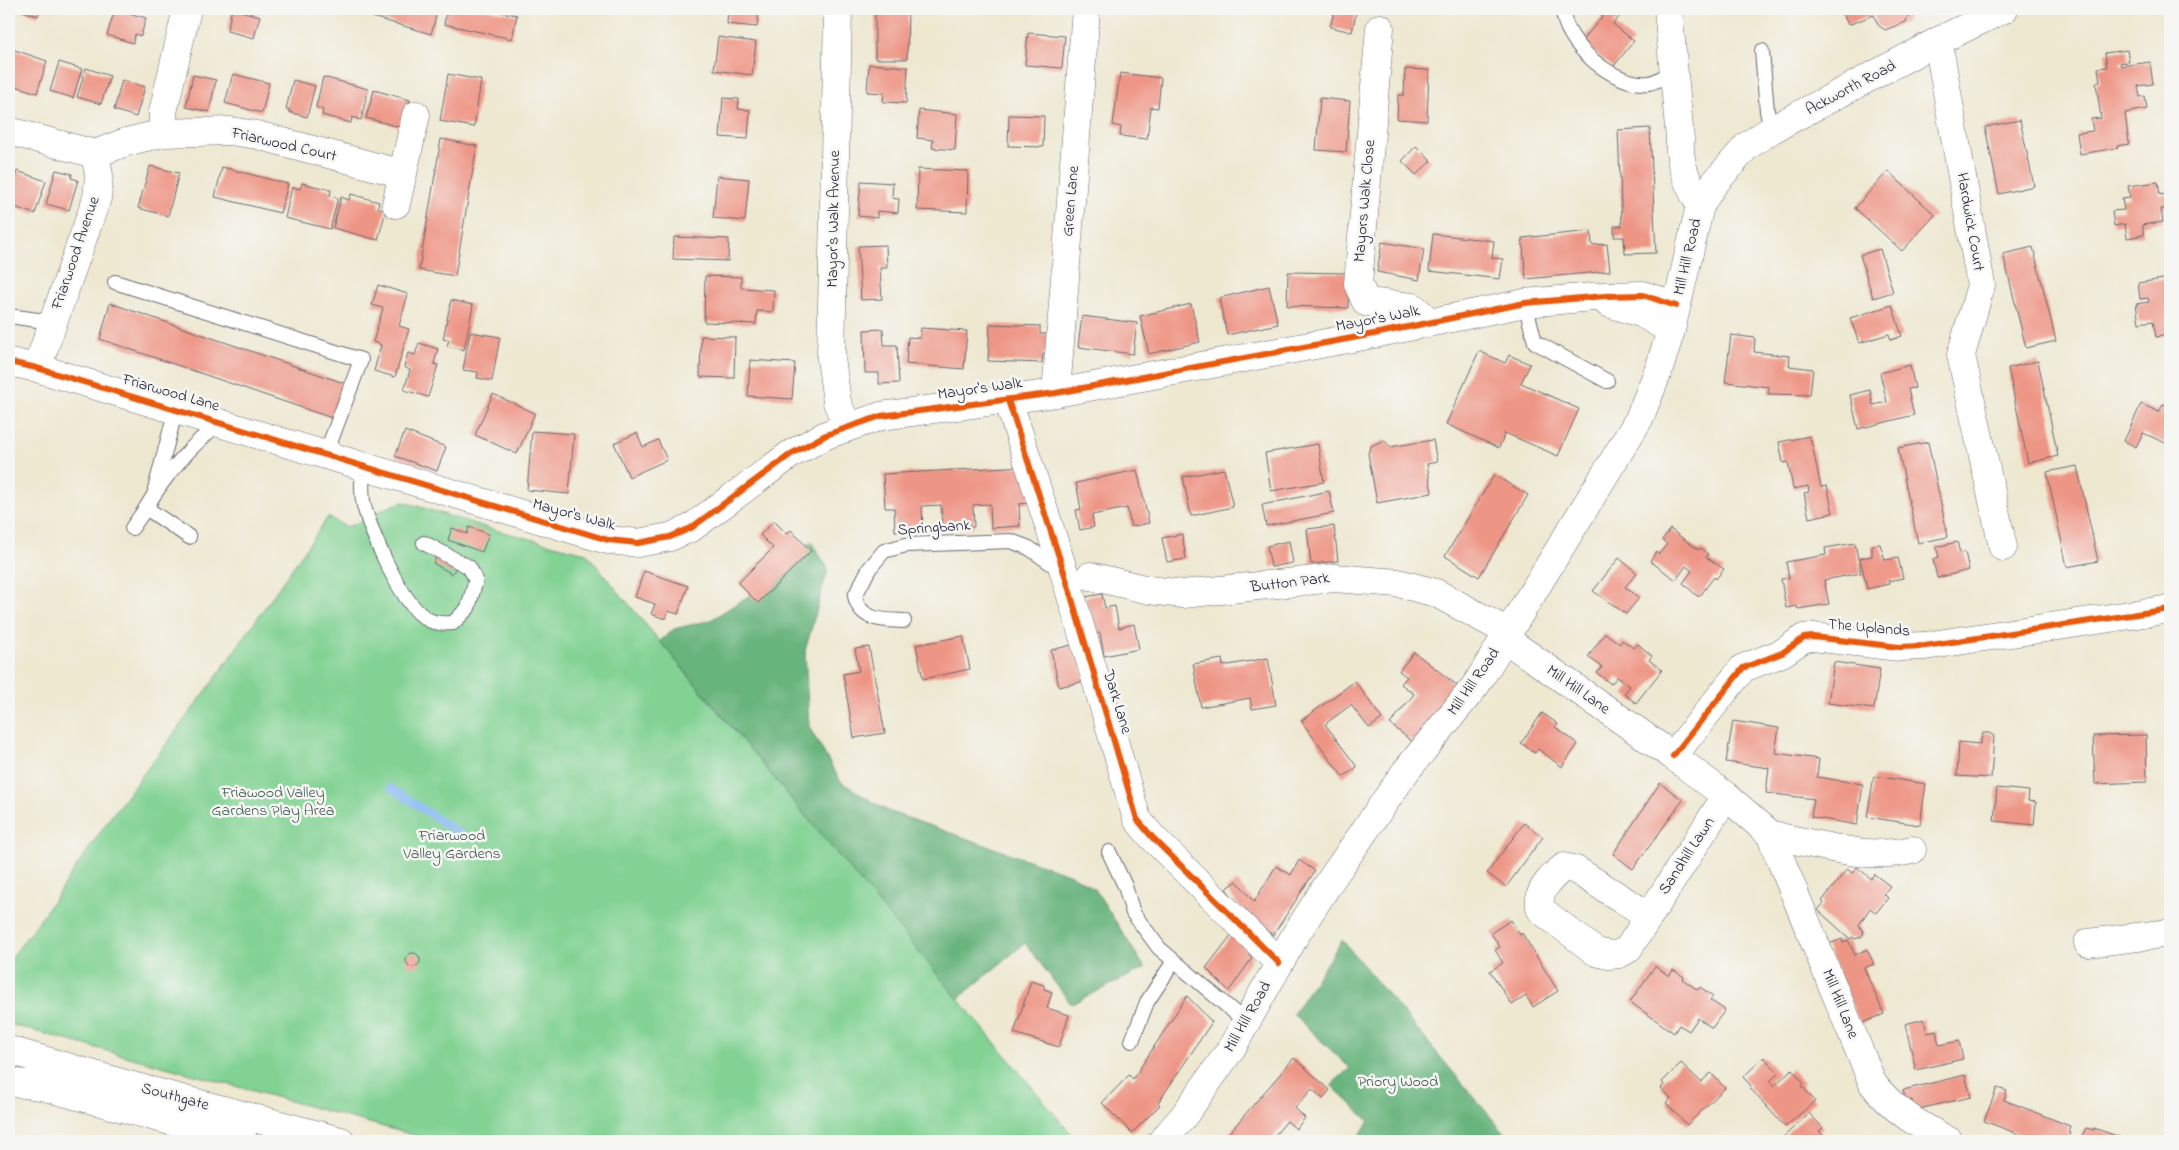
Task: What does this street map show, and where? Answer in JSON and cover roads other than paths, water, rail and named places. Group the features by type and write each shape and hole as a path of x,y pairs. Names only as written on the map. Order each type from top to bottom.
{"main road":[{"path":"9,131 95,154 126,142 163,133 163,112 187,9"},
{"name":"Mayor's Walk Avenue","path":"838,9 831,358 837,402 847,426"},
{"name":"Green Lane","path":"1056,392 1086,9"},
{"path":"1668,9 1676,116 1680,139 1679,156 1685,177 1706,196"},
{"name":"Ackworth Road","path":"1706,196 1747,146 1772,130 1938,41 2004,9"},
{"name":"Mayors Walk Close","path":"1380,28 1358,284 1366,302 1414,307 1430,322"},
{"name":"Hardwick Court","path":"1938,41 1981,285 1961,355 2003,547"},
{"path":"396,204 416,115"},
{"name":"Friarwood Court","path":"163,133 239,132 403,174"},
{"name":"Friarwood Avenue","path":"37,368 97,198 99,175 95,154"},
{"name":"Mill Hill Road","path":"1162,1141 1184,1117 1247,1024 1279,963 1332,878 1401,778 1476,685 1639,419 1659,368 1706,196"},
{"name":"Mayor's Walk","path":"325,456 608,540 638,543 670,537 691,528 791,454 847,426 881,416 1056,392 1525,303 1643,295 1674,318"},
{"name":"Friarwood Lane","path":"9,362 37,368 222,422 325,456"},
{"name":"Dark Lane","path":"1008,400 1077,574 1137,819 1152,838 1279,963"},
{"name":"Button Park","path":"1077,574 1149,590 1183,594 1334,578 1398,583 1436,593 1506,635"},
{"name":"The Uplands","path":"1673,756 1743,668 1782,653 1804,638 1813,637 1899,647 1925,646 2170,608"},
{"name":"Mill Hill Lane","path":"1506,635 1673,756 1726,796 1770,834 1871,854 1892,855 1912,850"},
{"name":"Sandhill Lawn","path":"1649,916 1726,796"},
{"name":"Mill Hill Lane","path":"1770,834 1873,1084 1885,1100 1908,1119 1949,1141"},
{"path":"2088,943 2170,933"},
{"name":"Southgate","path":"9,1050 125,1084 341,1141"},
{"name":"Southgate","path":"9,1082 41,1086 244,1141"}],"lane":[{"path":"1563,9 1563,15 1579,46 1610,74 1628,82 1650,83 1673,71"},
{"path":"1762,51 1767,111 1772,130"},
{"path":"115,282 361,360 325,456"},
{"path":"1525,303 1535,342 1607,381"},
{"path":"9,316 52,322"},
{"path":"154,494 176,409"},
{"path":"132,528 154,494 201,437 222,422"},
{"path":"363,468 362,491 364,506 376,540 404,594 424,617 439,624 453,623 468,608 475,592 476,580 469,566 424,543"},
{"path":"146,508 189,537"},
{"name":"Springbank","path":"904,621 875,620 863,612 857,605 855,596 869,569 884,551 906,544 1011,541 1029,548 1077,574"},
{"path":"1109,852 1125,886 1133,913 1159,948 1247,1024"},
{"path":"1132,1041 1147,1002 1174,961"}],"waterway":[{"path":"391,788 466,838"}],"park label":[{"name":"Friawood Valley Gardens Play Area","path":"273,802"},
{"name":"Friarwood Valley Gardens","path":"452,845"},
{"name":"Priory Wood","path":"1398,1082"}]}
